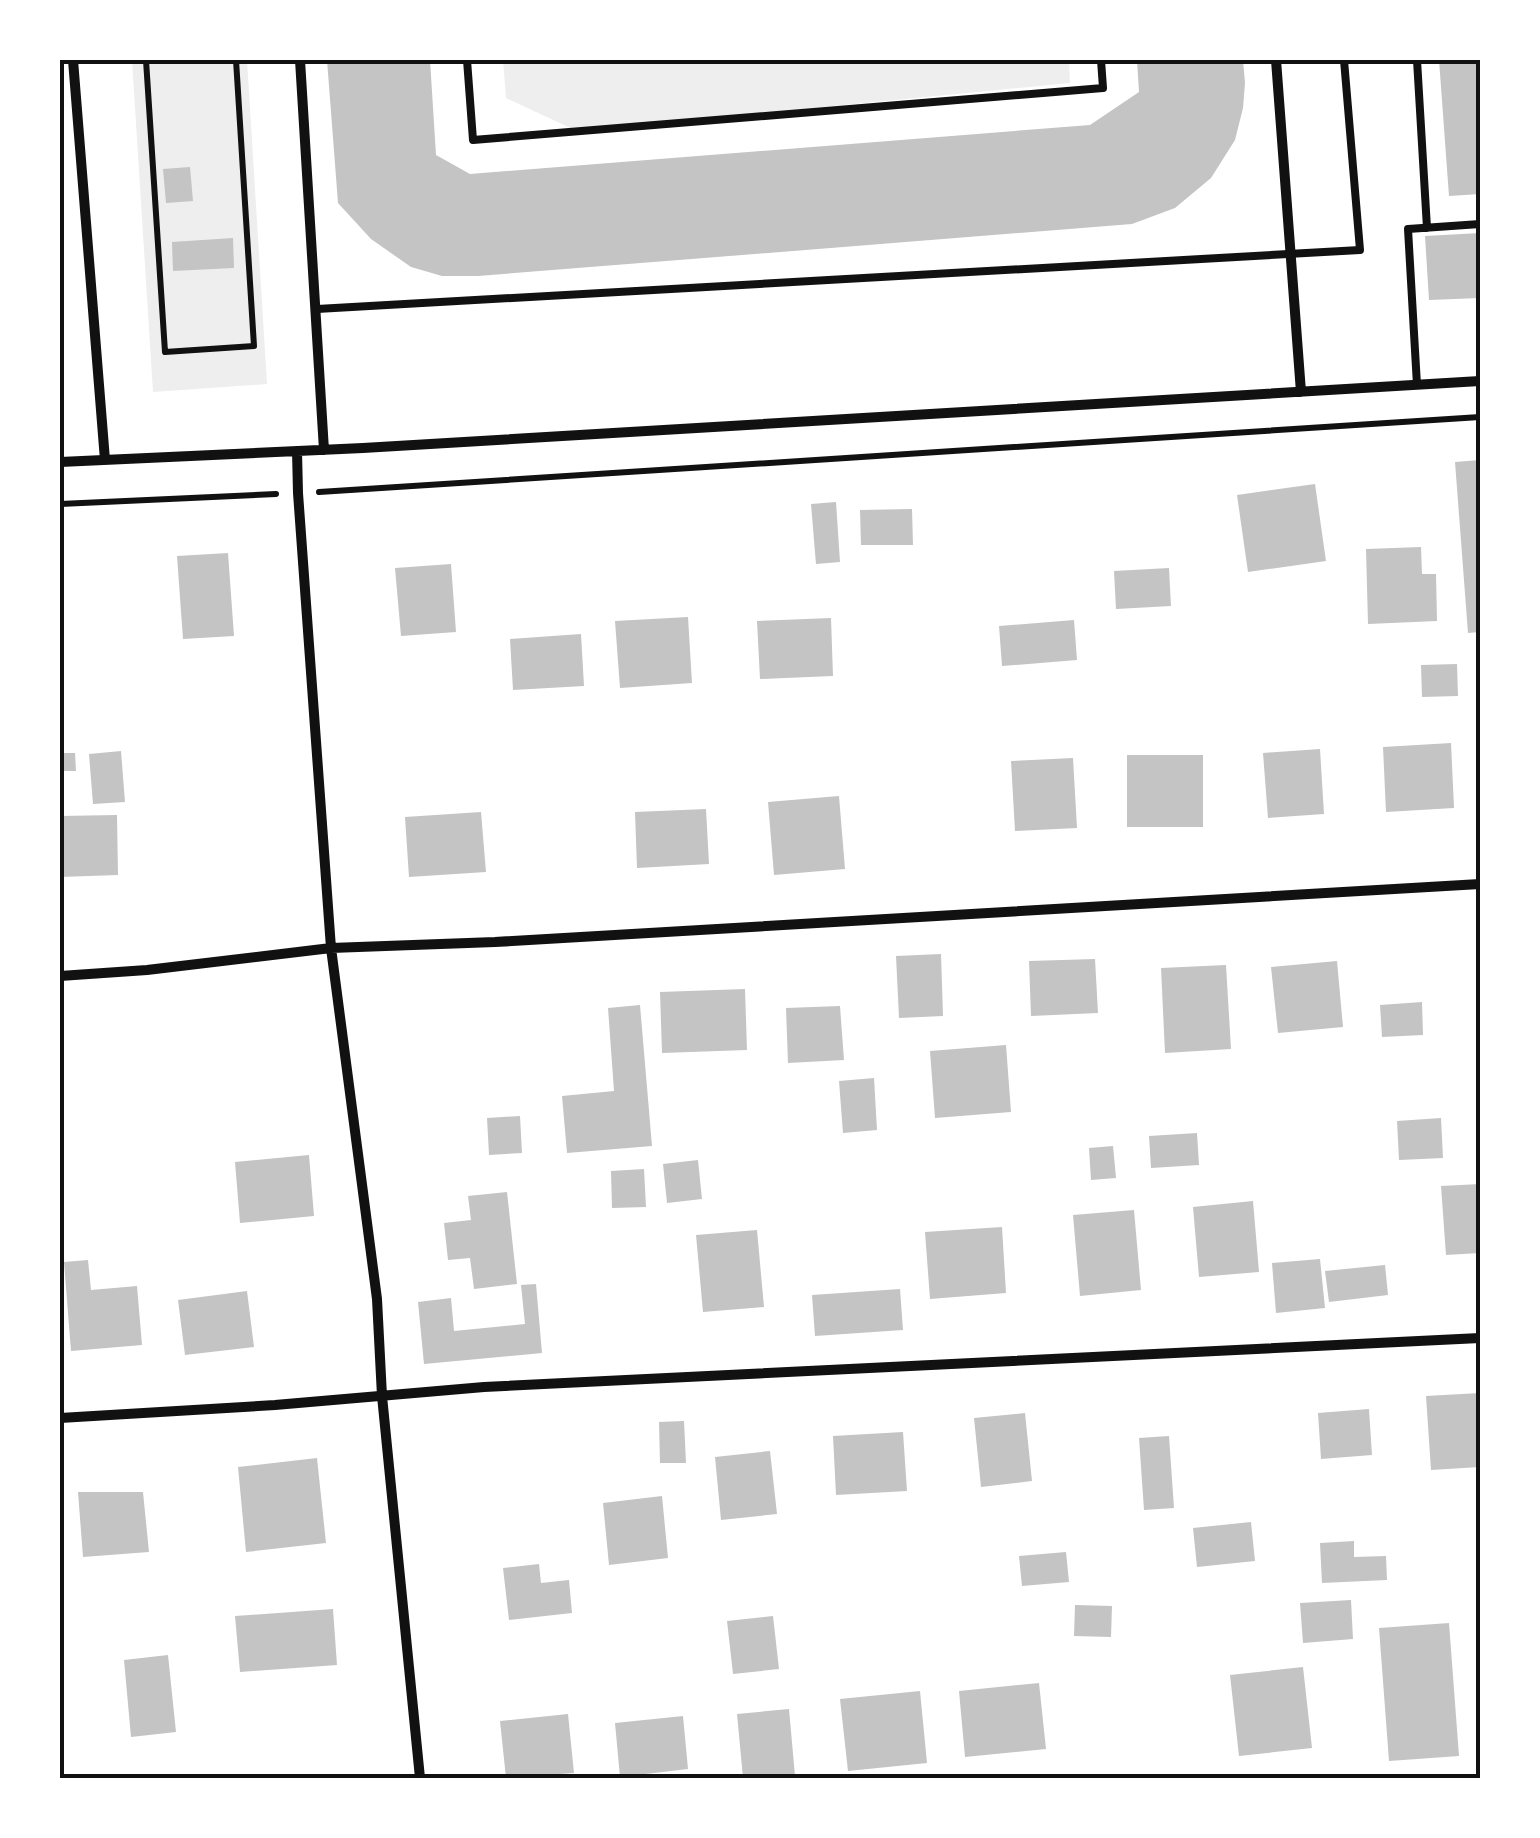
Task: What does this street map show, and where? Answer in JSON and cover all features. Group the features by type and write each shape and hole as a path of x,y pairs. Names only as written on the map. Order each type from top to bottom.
{"street":[{"path":"74,60 105,460"},
{"path":"300,60 324,450"},
{"path":"1276,60 1301,392"},
{"path":"60,462 324,450 1480,381"},
{"path":"297,451 331,948 377,1299 382,1396 420,1778"},
{"path":"60,976 331,948 495,942 1480,884"},
{"path":"60,1418 484,1386 1480,1338"}],"lane":[{"path":"467,60 473,140 1104,88 1101,60"},
{"path":"316,309 1360,250 1344,60"},
{"path":"1417,60 1428,228"},
{"path":"1418,385 1408,229 1480,224"}],"path":[{"path":"146,60 164,352 254,346 236,60"},
{"path":"60,504 298,493 1480,417"}],"shaded area":[{"path":"132,60 247,60 267,384 153,392"},
{"path":"503,60 1069,60 1070,83 577,131 506,98"}],"building":[{"path":"327,60 430,60 436,155 470,174 1090,125 1139,92 1137,60 1243,60 1245,83 1235,140 1211,178 1175,208 1132,224 442,276 411,267 371,239 338,203"},
{"path":"1439,60 1480,60 1480,194 1449,196"},
{"path":"190,167 193,201 166,203 163,169"},
{"path":"1480,233 1480,298 1429,300 1425,236"},
{"path":"233,238 234,268 173,271 172,242"},
{"path":"1480,460 1480,632 1468,633 1455,462"},
{"path":"1315,484 1326,561 1248,572 1237,495"},
{"path":"836,502 840,562 816,564 811,504"},
{"path":"912,509 913,545 861,545 860,510"},
{"path":"1421,547 1422,574 1436,574 1437,621 1368,624 1366,549"},
{"path":"228,553 234,636 183,639 177,556"},
{"path":"451,564 456,632 401,636 395,568"},
{"path":"1169,568 1171,606 1116,609 1114,571"},
{"path":"688,617 692,683 620,688 615,621"},
{"path":"831,618 833,676 760,679 757,621"},
{"path":"1074,620 1077,660 1002,666 999,626"},
{"path":"581,634 584,686 513,690 510,639"},
{"path":"1457,664 1458,696 1422,697 1421,665"},
{"path":"1451,743 1454,808 1386,812 1383,747"},
{"path":"1320,749 1324,814 1268,818 1263,753"},
{"path":"121,751 125,802 93,804 89,754"},
{"path":"60,753 75,753 76,771 60,771"},
{"path":"1127,755 1203,755 1203,827 1127,827"},
{"path":"1073,758 1077,828 1015,831 1011,761"},
{"path":"839,796 845,869 774,875 768,802"},
{"path":"706,809 709,864 637,868 635,812"},
{"path":"481,812 486,872 409,877 405,817"},
{"path":"117,815 118,875 60,877 60,816"},
{"path":"941,954 943,1016 899,1018 896,956"},
{"path":"1095,959 1098,1013 1031,1016 1029,961"},
{"path":"1337,961 1343,1027 1278,1033 1271,967"},
{"path":"1226,965 1231,1049 1165,1053 1161,968"},
{"path":"745,989 747,1050 662,1053 660,992"},
{"path":"1422,1002 1423,1035 1382,1037 1380,1005"},
{"path":"640,1005 652,1146 567,1153 562,1096 614,1091 608,1008"},
{"path":"840,1006 844,1060 788,1063 786,1008"},
{"path":"1006,1045 1011,1112 935,1118 930,1051"},
{"path":"874,1078 877,1130 843,1133 839,1081"},
{"path":"520,1116 522,1153 489,1155 487,1118"},
{"path":"1441,1118 1443,1158 1399,1160 1397,1121"},
{"path":"1197,1133 1199,1165 1151,1168 1149,1136"},
{"path":"1113,1146 1116,1178 1091,1180 1089,1148"},
{"path":"309,1155 314,1216 240,1223 235,1162"},
{"path":"698,1160 702,1199 667,1203 663,1164"},
{"path":"644,1169 646,1207 612,1208 611,1171"},
{"path":"1480,1184 1480,1253 1446,1255 1441,1186"},
{"path":"507,1192 517,1284 474,1289 470,1258 448,1260 444,1223 471,1220 468,1196"},
{"path":"1253,1201 1259,1272 1199,1277 1193,1207"},
{"path":"1134,1210 1141,1290 1080,1296 1073,1215"},
{"path":"1002,1227 1006,1293 930,1299 925,1232"},
{"path":"757,1230 764,1307 703,1312 696,1235"},
{"path":"1320,1259 1325,1308 1276,1313 1272,1263"},
{"path":"88,1260 91,1290 137,1286 142,1345 71,1351 64,1262"},
{"path":"1385,1265 1388,1295 1329,1302 1325,1271"},
{"path":"536,1284 542,1353 424,1364 418,1302 451,1298 454,1331 525,1324 521,1285"},
{"path":"900,1289 903,1330 815,1336 812,1295"},
{"path":"247,1291 254,1347 185,1355 178,1300"},
{"path":"1480,1393 1480,1467 1431,1470 1426,1396"},
{"path":"1369,1409 1372,1455 1321,1459 1318,1413"},
{"path":"1025,1413 1032,1481 981,1487 974,1418"},
{"path":"684,1421 686,1463 660,1463 659,1422"},
{"path":"903,1432 907,1491 836,1495 833,1436"},
{"path":"1169,1436 1174,1508 1144,1510 1139,1438"},
{"path":"770,1451 777,1514 721,1520 715,1457"},
{"path":"317,1458 326,1543 246,1552 238,1467"},
{"path":"78,1492 143,1492 149,1552 83,1557"},
{"path":"662,1496 668,1558 609,1565 603,1503"},
{"path":"1251,1522 1255,1561 1197,1567 1193,1528"},
{"path":"1354,1541 1354,1557 1386,1556 1387,1580 1322,1583 1320,1543"},
{"path":"1066,1552 1069,1582 1022,1586 1019,1556"},
{"path":"539,1564 541,1583 569,1580 572,1613 509,1620 503,1568"},
{"path":"1351,1600 1353,1639 1303,1643 1300,1603"},
{"path":"1075,1605 1112,1606 1111,1637 1074,1636"},
{"path":"333,1609 337,1665 240,1672 235,1616"},
{"path":"773,1616 779,1669 733,1674 727,1621"},
{"path":"1449,1623 1459,1756 1389,1761 1379,1628"},
{"path":"168,1655 176,1732 131,1737 124,1660"},
{"path":"1303,1667 1312,1748 1239,1756 1230,1675"},
{"path":"1039,1683 1046,1749 965,1757 959,1691"},
{"path":"920,1691 927,1763 848,1771 840,1699"},
{"path":"789,1709 795,1776 743,1778 737,1714"},
{"path":"568,1714 574,1773 506,1778 500,1721"},
{"path":"683,1716 688,1769 620,1777 615,1723"}]}
